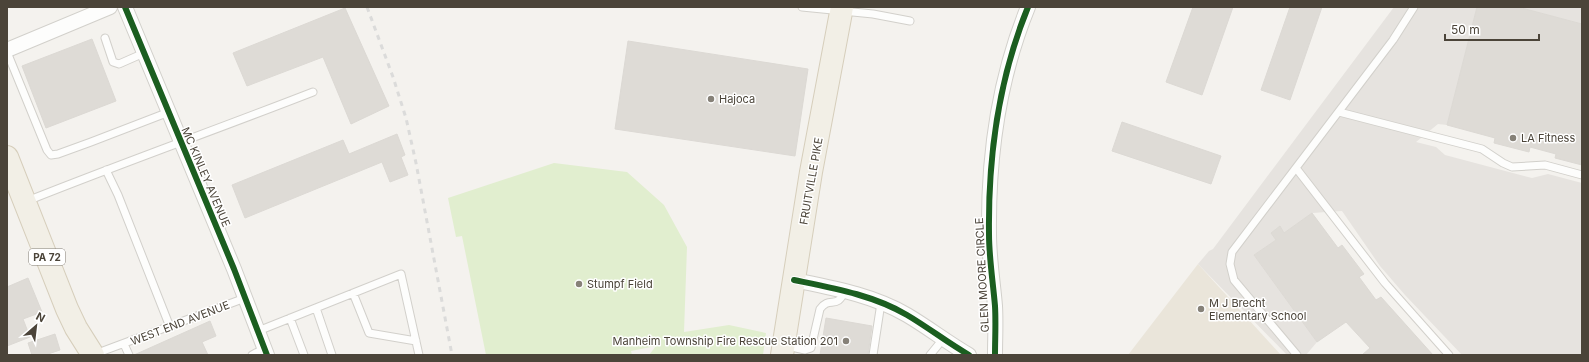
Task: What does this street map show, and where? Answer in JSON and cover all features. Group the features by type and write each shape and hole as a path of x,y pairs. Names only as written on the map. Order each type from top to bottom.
{"main road":[{"name":"FRUITVILLE PIKE","path":"783,350 811,172 841,9"},
{"name":"PA 72","path":"7,157 67,309 76,328 93,355"}],"street":[{"path":"7,51 110,7"},
{"name":"MC KINLEY AVENUE","path":"125,7 266,352"},
{"name":"GLEN MOORE CIRCLE","path":"994,355 995,307 989,234 992,159 1005,79 1015,43 1028,7"},
{"path":"794,280 845,290 881,303 907,315 969,355"}],"lane":[{"path":"802,7 841,9 910,21"},
{"path":"1297,355 1234,280 1230,264 1232,252 1394,40 1414,7"},
{"path":"105,38 113,62 119,64 144,53"},
{"path":"7,51 46,150 51,154 58,154 84,145 168,112"},
{"path":"25,202 313,92"},
{"path":"1339,112 1482,150 1512,167 1545,165 1582,174"},
{"path":"1296,168 1385,283 1449,355"},
{"path":"106,170 119,198 170,327"},
{"path":"258,331 401,274 419,355"},
{"path":"783,350 805,350 811,348 820,309 825,304 839,302 842,299 845,290"},
{"path":"353,293 369,333 416,341"},
{"name":"WEST END AVENUE","path":"93,355 245,298"},
{"path":"873,355 881,303"},
{"path":"316,308 332,355"},
{"path":"290,318 304,355"},
{"path":"930,355 943,339"},
{"path":"124,344 129,355"},
{"path":"252,355 266,352"}],"shaded area":[{"path":"1394,7 1477,7 1447,125 1438,124 1416,142 1436,147 1445,155 1532,178 1548,174 1582,183 1582,355 1462,355 1405,295 1380,266 1342,211 1312,213 1284,233 1279,227 1271,233 1276,240 1254,255 1317,342 1306,355 1287,355 1198,264 1209,251 1213,249"},
{"path":"1518,7 1582,7 1582,24"},
{"name":"M J Brecht Elementary School","path":"1198,264 1281,355 1128,355"}],"green space":[{"name":"Stumpf Field","path":"554,163 627,172 664,205 687,247 684,332 729,325 766,333 763,355 649,355 656,346 631,351 632,355 486,355 462,236 456,237 448,198"}],"building":[{"path":"1193,7 1233,7 1202,95 1166,82"},
{"path":"1290,7 1322,7 1290,100 1261,90"},
{"path":"1477,7 1518,7 1582,24 1582,165 1555,158 1556,154 1530,147 1529,152 1494,143 1495,138 1447,125"},
{"path":"345,8 389,106 351,124 323,57 247,86 233,53"},
{"path":"92,39 116,101 46,128 22,66"},
{"name":"Hajoca","path":"628,41 808,69 795,156 615,129"},
{"path":"1122,122 1221,156 1211,184 1112,151"},
{"path":"397,134 405,155 401,157 408,175 390,182 382,162 245,218 232,185 343,140 349,154"},
{"path":"1312,213 1338,248 1342,245 1364,274 1359,277 1376,300 1381,297 1433,355 1362,355 1370,348 1346,322 1317,342 1254,255 1276,240 1271,233 1280,226 1284,233"},
{"path":"28,278 42,312 23,319 30,337 7,346 7,287"},
{"name":"Manheim Township Fire Rescue Station 201","path":"826,318 872,326 868,355 820,355"},
{"path":"210,321 216,336 202,342 208,355 134,355"},
{"path":"55,334 60,350 45,355 32,355 28,343"}],"railway":[{"path":"367,7 393,77 406,118 416,163 452,355"}],"cycle path":[{"path":"125,7 234,269 267,355"},
{"path":"995,355 995,306 990,261 989,234 989,205 993,147 1003,90 1018,34 1028,7"},
{"path":"794,280 852,293 880,302 907,315 969,355"}],"place":[{"name":"Hajoca","path":"711,99"},
{"name":"LA Fitness","path":"1513,138"},
{"name":"Stumpf Field","path":"579,284"},
{"name":"M J Brecht Elementary School","path":"1201,309"},
{"name":"Manheim Township Fire Rescue Station 201","path":"846,341"}]}
